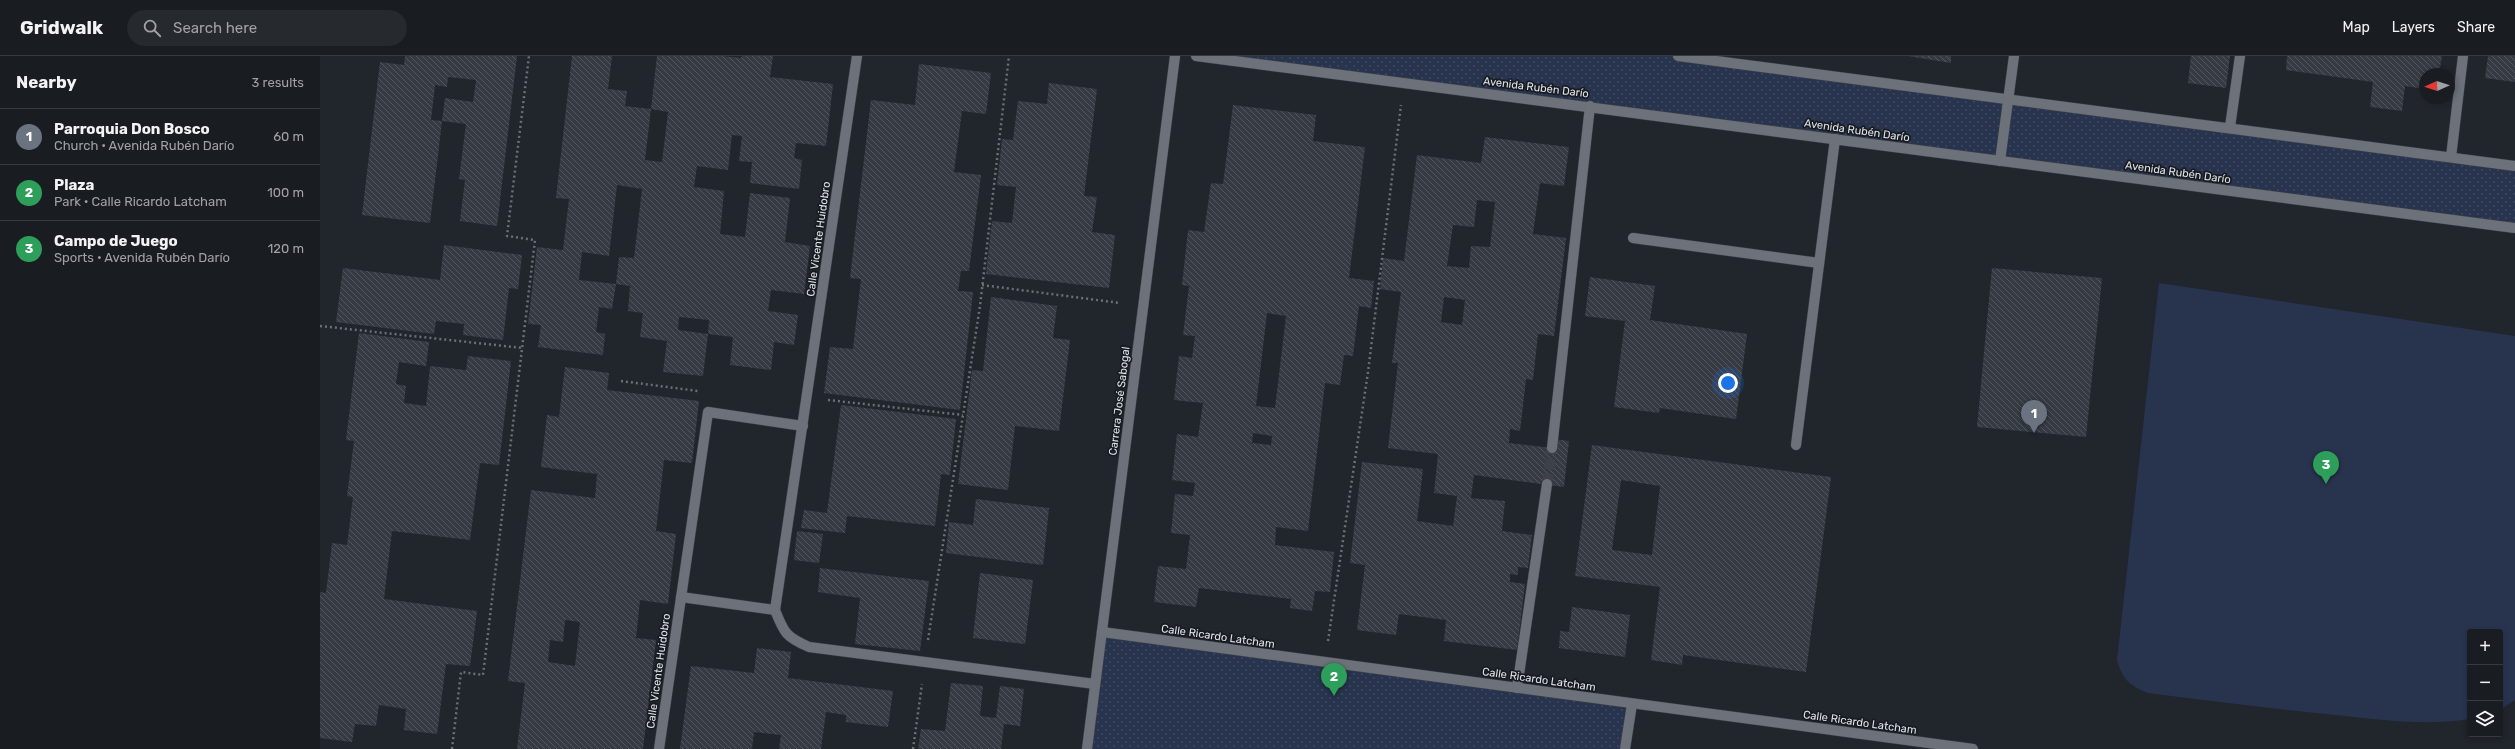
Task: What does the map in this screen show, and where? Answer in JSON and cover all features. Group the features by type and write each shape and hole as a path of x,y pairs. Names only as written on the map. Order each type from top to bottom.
{"street":[{"name":"Calle Vicente Huidobro","path":"775,610 857,56"},
{"name":"Carrera José Sabogal","path":"1087,749 1175,56"},
{"name":"Avenida Rubén Darío","path":"1196,56 1590,106 2515,228"},
{"path":"1678,56 2230,127 2515,166"},
{"path":"2000,160 2014,56"},
{"path":"2230,127 2240,56"},
{"path":"2451,157 2463,56"},
{"path":"1552,448 1590,106"},
{"path":"1796,445 1835,139"},
{"path":"1633,238 1819,263"},
{"name":"Calle Vicente Huidobro","path":"659,749 708,412"},
{"path":"708,412 803,426"},
{"path":"1517,688 1547,484"},
{"path":"681,597 775,610 783,631 789,638 809,647 1095,684"},
{"name":"Calle Ricardo Latcham","path":"1102,632 1973,749"},
{"path":"1625,749 1632,704"}],"path":[{"path":"452,749 461,672 484,675 535,240 507,236 529,56"},
{"path":"913,749 924,663 982,285 1008,56"},
{"path":"1325,663 1368,372 1404,82"},
{"path":"982,285 1143,307"},
{"path":"320,326 523,348"},
{"path":"621,381 701,392 708,402 708,412"},
{"path":"807,397 963,416"}],"shaded area":[{"path":"1196,56 1678,56 2515,166 2515,228"},
{"path":"2159,283 2515,336 2515,700 2503,708 2503,629 2467,629 2467,719 2453,721 2403,722 2370,719 2148,693 2136,688 2124,677 2117,660"},
{"path":"1102,632 1632,704 1625,749 1087,749"}],"building":[{"path":"405,56 517,56 497,226 460,221 465,180 459,179 466,124 442,121 430,223 362,215 380,62 404,65","holes":["448,77 476,80 473,102 445,98 442,121 431,120 435,85 447,87"]},
{"path":"572,56 612,56 608,89 627,91 625,106 651,109 657,56 721,56 741,58 742,56 773,56 770,77 833,84 826,146 796,143 794,158 802,160 799,189 750,183 752,162 739,161 742,136 732,135 728,170 697,166 694,187 724,191 720,234 745,237 750,193 790,198 785,242 810,246 804,294 771,290 768,311 798,315 794,345 774,342 771,370 730,365 733,337 708,334 703,376 663,372 667,341 640,337 643,313 628,311 630,286 616,284 612,309 599,307 596,332 605,334 603,355 538,347 541,325 528,324 537,247 563,250 569,199 556,198","holes":["651,109 668,112 662,162 645,160","617,185 642,189 634,258 619,257 616,284 579,280 582,252 609,256","679,317 709,320 708,334 678,330"]},
{"path":"1908,56 1951,56 1951,63"},
{"path":"2191,56 2230,56 2226,88 2188,83"},
{"path":"2287,56 2442,56 2440,68 2419,68 2419,88 2405,86 2402,111 2370,107 2373,82 2286,70"},
{"path":"2488,56 2515,56 2515,82 2485,78"},
{"path":"919,64 991,73 986,114 962,111 954,172 981,175 969,271 961,271 958,291 973,292 960,410 824,393 830,347 853,349 861,279 850,278 871,100 915,105"},
{"path":"1049,83 1097,89 1084,196 1097,197 1092,232 1115,235 1109,288 986,274 992,221 1012,223 1016,187 997,185 1002,139 1013,140 1018,101 1047,104"},
{"path":"1233,105 1316,115 1313,141 1365,147 1349,278 1374,281 1371,308 1359,306 1353,356 1344,355 1340,385 1325,383 1308,531 1276,527 1275,545 1334,552 1330,592 1315,591 1312,611 1290,608 1291,599 1199,588 1196,607 1154,602 1158,566 1186,569 1190,535 1171,533 1175,494 1193,496 1195,483 1172,480 1177,434 1198,437 1203,403 1174,400 1179,356 1192,358 1195,336 1183,335 1189,286 1182,285 1188,230 1204,232 1211,183 1223,184","holes":["1267,313 1286,316 1275,408 1256,406","1253,433 1272,436 1271,445 1252,443"]},
{"path":"1485,137 1569,147 1564,186 1540,183 1533,234 1566,238 1554,336 1538,334 1533,380 1526,379 1520,431 1510,429 1509,443 1552,448 1554,439 1569,441 1564,487 1474,475 1471,498 1505,501 1502,531 1532,535 1528,568 1518,567 1518,575 1510,574 1510,582 1525,584 1517,650 1444,641 1446,620 1399,614 1396,635 1357,630 1365,565 1350,563 1362,462 1423,469 1417,521 1453,526 1457,496 1434,493 1438,454 1388,448 1398,363 1392,363 1401,292 1380,289 1383,258 1404,261 1417,155 1481,163","holes":["1477,200 1495,202 1490,247 1471,246 1469,268 1447,266 1453,225 1474,227","1444,297 1465,300 1462,325 1441,322"]},
{"path":"444,245 522,255 518,289 509,288 503,340 463,335 464,324 436,321 434,334 336,322 343,268 440,280"},
{"path":"1992,268 2102,278 2086,437 1977,427"},
{"path":"1590,277 1655,286 1650,320 1747,334 1736,419 1660,408 1659,413 1614,407 1625,321 1585,316"},
{"path":"991,297 1057,306 1053,338 1070,340 1059,431 1015,426 1008,490 958,484 972,370 983,371"},
{"path":"359,333 429,342 426,366 399,362 396,384 406,386 404,403 426,406 430,366 466,370 468,356 511,361 499,465 480,463 470,540 392,531 384,599 477,611 470,666 446,664 437,734 404,730 406,709 379,705 376,726 355,724 352,742 320,738 320,592 326,593 332,543 347,545 353,497 347,496 354,441 346,440"},
{"path":"565,367 609,373 607,390 699,401 692,463 664,460 656,531 676,534 668,604 640,600 636,638 656,640 643,749 517,749 525,683 508,681 531,490 595,498 597,474 541,467 547,415 559,417","holes":["565,620 580,622 575,666 548,662 550,640 563,642"]},
{"path":"841,405 956,419 950,475 941,474 935,526 847,516 845,533 801,528 804,510 827,513"},
{"path":"1592,445 1831,477 1806,672 1683,655 1682,665 1651,660 1660,587 1575,576","holes":["1621,480 1660,486 1652,555 1612,550"]},
{"path":"976,499 1049,508 1043,565 946,553 949,522 973,525"},
{"path":"797,531 823,534 819,563 794,560"},
{"path":"820,568 929,581 920,651 855,644 860,598 818,592"},
{"path":"980,573 1033,580 1025,644 973,638"},
{"path":"1572,607 1630,615 1625,657 1559,648 1560,631 1569,632"},
{"path":"757,648 791,652 788,678 893,691 888,727 846,722 846,715 826,712 821,749 779,749 781,735 754,732 752,749 680,749 691,666 754,673"},
{"path":"951,683 983,686 980,716 996,718 1000,686 1024,689 1020,726 1004,724 1001,749 918,749 921,729 945,731"}],"tunnel":[{"path":"1547,484 1552,448"}],"place":[{"name":"Parroquia Don Bosco","path":"2034,433"},
{"name":"Campo de Juego","path":"2326,484"},
{"name":"Plaza","path":"1334,696"}]}
